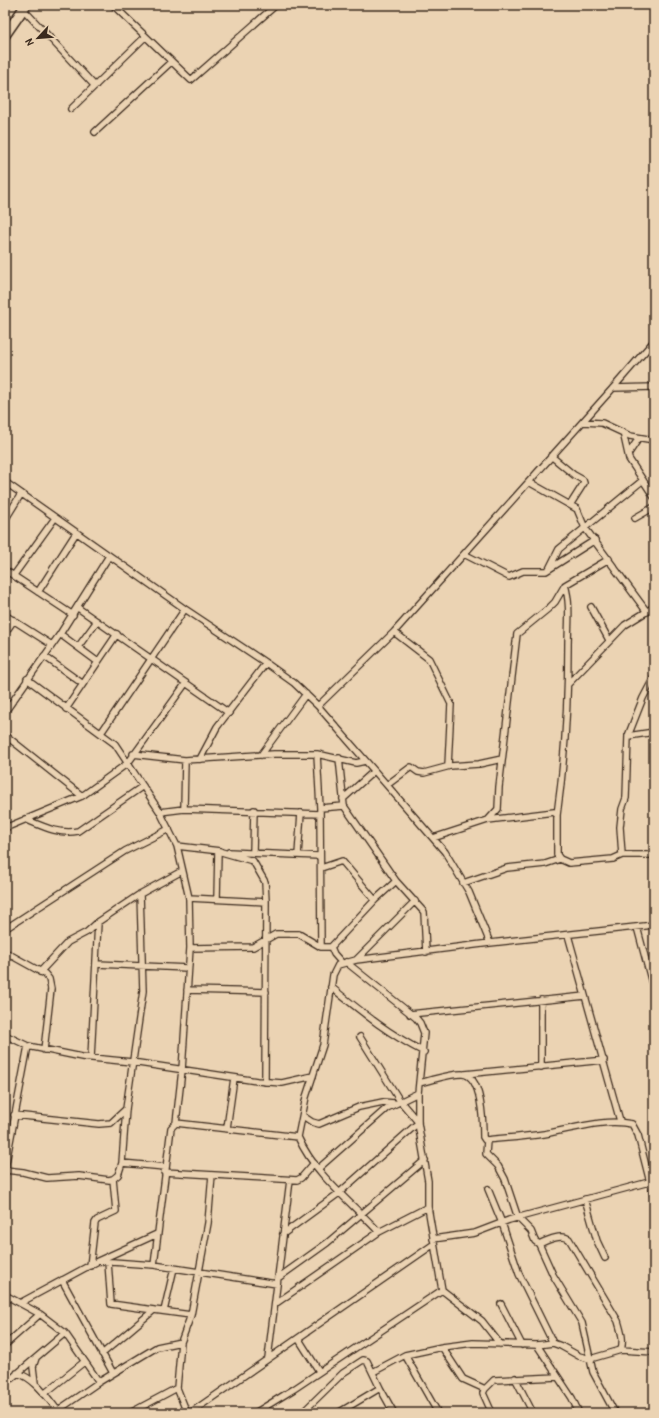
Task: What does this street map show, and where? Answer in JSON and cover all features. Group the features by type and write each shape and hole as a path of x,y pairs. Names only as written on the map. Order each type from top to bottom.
{"main road":[{"path":"7,29 24,7"}],"street":[{"path":"113,5 188,78 193,79 276,5"},
{"path":"24,7 93,84 96,85"},
{"path":"71,109 146,37"},
{"path":"95,132 171,62"},
{"path":"318,706 394,632 654,341"},
{"path":"613,388 654,386"},
{"path":"583,422 602,423 640,438 647,437 654,440"},
{"path":"623,432 629,459 654,496"},
{"path":"628,453 640,438"},
{"path":"552,456 574,475 583,480 584,483 570,505"},
{"path":"549,569 559,549 643,480"},
{"path":"5,482 185,609 266,663 294,683 306,694 445,852 463,883 490,943"},
{"path":"529,482 579,511 585,528 647,612"},
{"path":"5,520 21,494"},
{"path":"635,518 654,507"},
{"path":"14,575 55,518"},
{"path":"38,592 76,532"},
{"path":"464,554 509,578 523,571 546,572 595,540"},
{"path":"5,712 78,608 109,556"},
{"path":"488,820 498,809 502,759 517,634 549,608 565,585 609,559"},
{"path":"5,570 73,615"},
{"path":"565,585 567,593 568,684 564,767 557,815 556,849 560,859 569,864 613,858 622,855 654,856"},
{"path":"560,593 567,593"},
{"path":"591,607 609,640"},
{"path":"568,684 625,625 654,607"},
{"path":"78,608 229,713"},
{"path":"102,733 185,609"},
{"path":"5,615 52,645"},
{"path":"5,633 14,620"},
{"path":"78,647 97,621"},
{"path":"394,632 429,659 451,704 448,766"},
{"path":"60,634 98,662"},
{"path":"66,709 117,634"},
{"path":"44,656 83,684"},
{"path":"200,759 217,727 266,663"},
{"path":"622,855 620,827 622,809 626,798 628,736 643,698 654,677"},
{"path":"27,679 66,709 116,744 160,812 169,829 177,846 182,871 190,898 190,948 182,1070 176,1123 171,1128 164,1170 154,1266"},
{"path":"5,828 82,796 128,763 133,754 186,683"},
{"path":"261,755 306,694"},
{"path":"628,736 654,732"},
{"path":"5,735 82,796"},
{"path":"133,754 185,760 261,755 317,754 356,763 365,761"},
{"path":"317,754 320,808 319,856 321,947"},
{"path":"339,758 344,806 396,881 424,912 426,952"},
{"path":"387,785 411,767 418,772 424,773 448,766 479,764 502,759"},
{"path":"184,809 185,760"},
{"path":"343,799 374,771"},
{"path":"25,819 47,828 68,833 78,831 143,786"},
{"path":"320,808 344,806"},
{"path":"160,812 184,809 254,810 320,814"},
{"path":"253,853 254,810"},
{"path":"433,838 488,820 554,812 557,815"},
{"path":"298,855 301,813"},
{"path":"5,928 125,851 169,829"},
{"path":"177,846 218,851 319,856"},
{"path":"217,899 218,851"},
{"path":"218,851 253,861 265,882 267,940 265,1082"},
{"path":"463,883 507,868 545,864 560,859"},
{"path":"320,868 342,861 375,900"},
{"path":"40,972 68,942 87,932 98,922 140,894 182,871"},
{"path":"190,948 253,947 276,934 299,934 321,947 332,947 375,900 396,881"},
{"path":"113,1180 118,1175 122,1163 126,1109 143,991 140,894"},
{"path":"190,898 266,902"},
{"path":"356,960 415,901"},
{"path":"91,1058 98,922"},
{"path":"379,1232 339,1193 314,1163 298,1137 313,1076 323,1045 333,975 338,965 344,962 356,960 490,943 654,925"},
{"path":"637,926 654,991"},
{"path":"568,935 620,1122"},
{"path":"332,947 334,954 420,1023 424,1033 424,1052 418,1093 418,1123 428,1181 428,1207 433,1242 442,1290 482,1320 500,1344"},
{"path":"5,952 40,972 49,980 51,989 44,1050"},
{"path":"97,964 188,968"},
{"path":"331,987 378,1026 394,1037 424,1052"},
{"path":"187,990 266,992"},
{"path":"410,1014 586,996"},
{"path":"541,1000 541,1066"},
{"path":"5,1035 28,1046 44,1050 234,1078 282,1083 313,1076"},
{"path":"360,1037 397,1102 418,1123"},
{"path":"28,1046 5,1169 47,1178 79,1176 113,1180"},
{"path":"419,1083 463,1074 604,1060"},
{"path":"463,1074 470,1077 479,1092 483,1137 487,1140 486,1154 498,1166 518,1218 531,1231 535,1241 539,1244 553,1275 582,1323 593,1372 615,1413"},
{"path":"227,1128 234,1078"},
{"path":"319,1168 397,1102 418,1093"},
{"path":"303,1116 312,1122 319,1124 359,1107 383,1102 397,1102"},
{"path":"14,1115 99,1124 111,1123 126,1109"},
{"path":"487,1140 543,1134 601,1123 620,1122 632,1124 638,1135 654,1198"},
{"path":"176,1123 298,1137"},
{"path":"283,1234 339,1193 418,1123"},
{"path":"98,1261 174,1268 278,1281 327,1243 425,1160"},
{"path":"122,1163 164,1170 212,1175 290,1180 301,1178 314,1163"},
{"path":"212,1175 208,1223 191,1315 181,1342 177,1388 189,1413 433,1242 474,1233 518,1218 649,1182"},
{"path":"90,1266 95,1223 97,1220 116,1211 113,1180"},
{"path":"268,1358 290,1180"},
{"path":"488,1189 502,1223 519,1274 553,1343"},
{"path":"585,1199 597,1241 605,1258"},
{"path":"275,1304 379,1232 428,1207"},
{"path":"20,1303 98,1261 158,1234"},
{"path":"539,1244 556,1238 565,1237 569,1239 618,1321 623,1336 623,1343 620,1350"},
{"path":"108,1262 111,1304 191,1315"},
{"path":"164,1311 174,1268"},
{"path":"62,1280 113,1373"},
{"path":"255,1413 294,1389 442,1290"},
{"path":"6,1298 20,1303 40,1314 66,1333 84,1362 99,1382"},
{"path":"501,1304 522,1345"},
{"path":"102,1354 154,1310"},
{"path":"5,1345 40,1314"},
{"path":"5,1384 66,1333"},
{"path":"298,1338 319,1371"},
{"path":"17,1373 24,1375 36,1385 56,1412 113,1373 157,1348 181,1342"},
{"path":"373,1372 405,1355 442,1347 473,1343 537,1345 553,1343 579,1356 590,1359 620,1350 654,1352"},
{"path":"537,1345 572,1398 579,1413"},
{"path":"442,1347 463,1379 485,1389"},
{"path":"405,1355 438,1413"},
{"path":"36,1357 33,1378 36,1385"},
{"path":"302,1413 343,1373 363,1360 367,1361 394,1413"},
{"path":"44,1394 84,1362"},
{"path":"492,1413 484,1398 485,1389 494,1380 558,1377"},
{"path":"515,1378 533,1413"},
{"path":"130,1413 177,1388"},
{"path":"338,1413 380,1388"}]}
